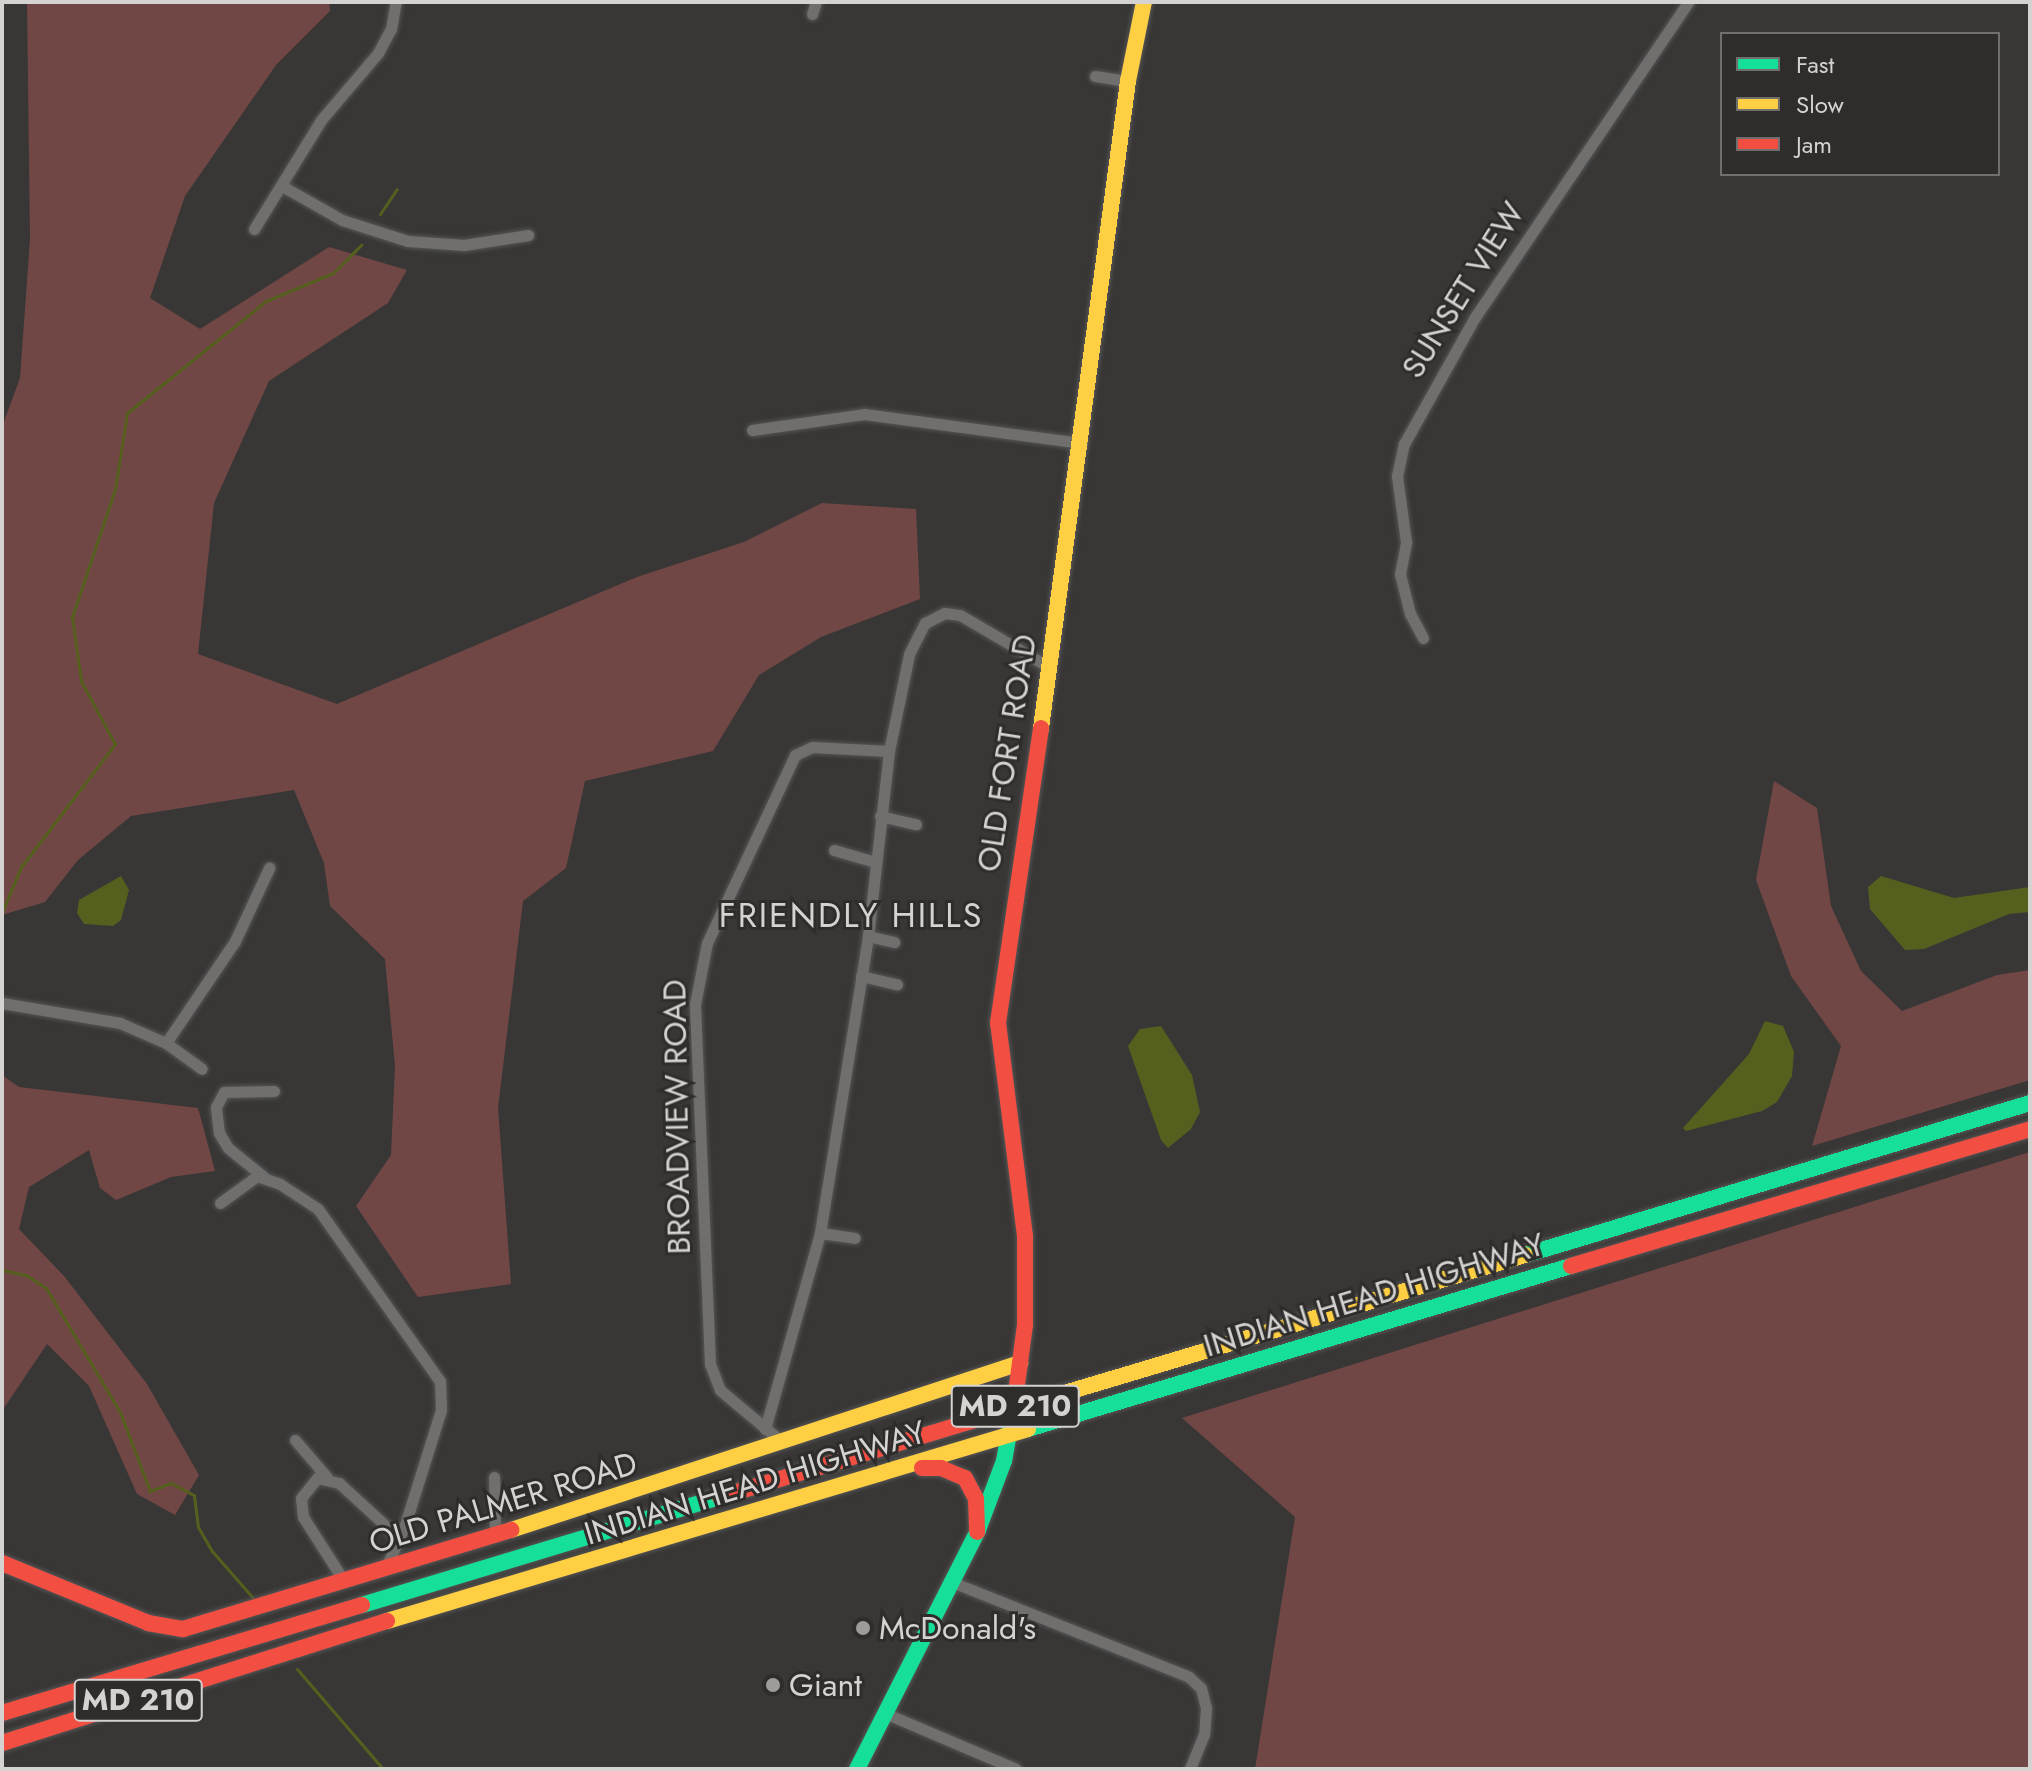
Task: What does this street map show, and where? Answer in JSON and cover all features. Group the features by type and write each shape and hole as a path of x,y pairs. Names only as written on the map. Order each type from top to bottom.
{"main road":[{"name":"OLD FORT ROAD","path":"857,1769 977,1532 1009,1438 1025,1325 1024,1224 998,1023 1047,666 1082,443 1128,81 1144,2"},
{"name":"INDIAN HEAD HIGHWAY","path":"2,1713 2030,1103"},
{"name":"INDIAN HEAD HIGHWAY","path":"2,1743 400,1617 1009,1438 1226,1368 2030,1129"},
{"name":"OLD PALMER ROAD","path":"2,1563 148,1623 183,1629 652,1488 1020,1363"},
{"path":"879,1475 926,1468 954,1471 972,1487 977,1532"}],"street":[{"path":"254,229 321,120 378,53 391,29 396,2"},
{"name":"SUNSET VIEW","path":"1423,638 1400,574 1406,542 1397,476 1404,444 1475,317 1688,2"},
{"path":"1095,76 1128,81"},
{"path":"282,186 342,220 408,241 464,245 528,235"},
{"path":"752,430 864,414 1082,443"},
{"path":"765,1429 820,1233 868,936 889,751 909,654 917,634 934,616 960,615 1047,666"},
{"name":"BROADVIEW ROAD","path":"782,1442 720,1390 710,1364 698,977 707,943 795,755 812,747 889,751"},
{"path":"880,816 916,824"},
{"path":"834,850 875,862"},
{"path":"166,1043 235,941 269,868"},
{"path":"868,936 894,942"},
{"path":"861,976 897,984"},
{"path":"2,1003 120,1023 166,1043 202,1069"},
{"path":"274,1091 224,1092 216,1107 219,1133 228,1148 264,1177 299,1195 330,1221 440,1381 441,1410 399,1538 386,1567"},
{"path":"220,1203 242,1184 264,1177"},
{"path":"820,1233 855,1238"},
{"path":"295,1440 326,1476 399,1538"},
{"path":"326,1476 310,1484 301,1508 311,1534 344,1581"},
{"path":"494,1477 495,1533"},
{"path":"952,1582 1189,1677 1201,1688 1206,1708 1204,1734 1190,1769"},
{"path":"887,1714 1016,1769"}],"shaded area":[{"path":"27,2 329,2 330,11 276,65 185,196 150,298 200,329 329,247 407,270 388,303 269,381 214,503 198,654 337,704 637,577 744,542 822,503 916,509 920,599 821,637 759,675 713,751 585,781 566,868 523,901 498,1108 511,1284 418,1297 356,1206 391,1155 395,1066 385,959 330,906 324,863 294,790 131,816 78,860 45,902 2,915 2,427 20,378 30,239"},
{"path":"1774,781 1817,808 1831,906 1861,971 1902,1011 1997,975 2030,970 2030,1080 1812,1146 1841,1046 1791,976 1756,880"},
{"path":"121,876 129,890 121,920 113,926 84,924 77,913 79,900"},
{"path":"1881,876 1954,898 2030,887 2030,912 2009,914 1924,949 1905,950 1870,909 1868,887"},
{"path":"1765,1021 1783,1026 1794,1052 1792,1076 1777,1102 1762,1111 1686,1131 1683,1128 1749,1054"},
{"path":"1161,1026 1192,1075 1200,1112 1191,1129 1168,1148 1161,1140 1128,1046 1140,1029"},
{"path":"2,1075 19,1087 198,1108 215,1171 171,1177 116,1200 100,1188 89,1150 29,1187 19,1229 64,1276 147,1384 199,1475 175,1515 137,1494 89,1386 47,1344 2,1411"},
{"path":"2030,1152 2030,1769 1255,1769 1295,1517 1182,1418"}],"waterway":[{"path":"380,214 397,189"},
{"path":"2,912 21,867 115,744 81,681 72,617 115,489 127,413 266,301 333,273 361,245"},
{"path":"2,1270 26,1275 46,1288 120,1412 150,1491 171,1483 194,1495 198,1527 212,1551 254,1599"},
{"path":"297,1669 383,1769"}],"traffic: fast":[{"path":"1525,1255 2030,1103"},
{"path":"1028,1429 1571,1266"},
{"path":"857,1769 978,1530 1004,1461 1015,1400"},
{"path":"362,1605 720,1497"}],"traffic: slow":[{"path":"1041,728 1128,81 1144,2"},
{"path":"1028,1404 1525,1255"},
{"path":"511,1530 1020,1363"},
{"path":"387,1621 1028,1429"}],"traffic: jam":[{"path":"1015,1400 1025,1325 1025,1236 998,1023 1041,728"},
{"path":"1571,1266 2030,1129"},
{"path":"720,1497 1028,1404"},
{"path":"922,1468 941,1468 965,1478 976,1499 977,1532"},
{"path":"2,1563 148,1623 183,1629 511,1530"},
{"path":"2,1713 362,1605"},
{"path":"2,1743 387,1621"}],"place":[{"name":"McDonald's","path":"863,1628"},
{"name":"Giant","path":"773,1685"}],"district":[{"name":"FRIENDLY HILLS","path":"851,916"}]}
